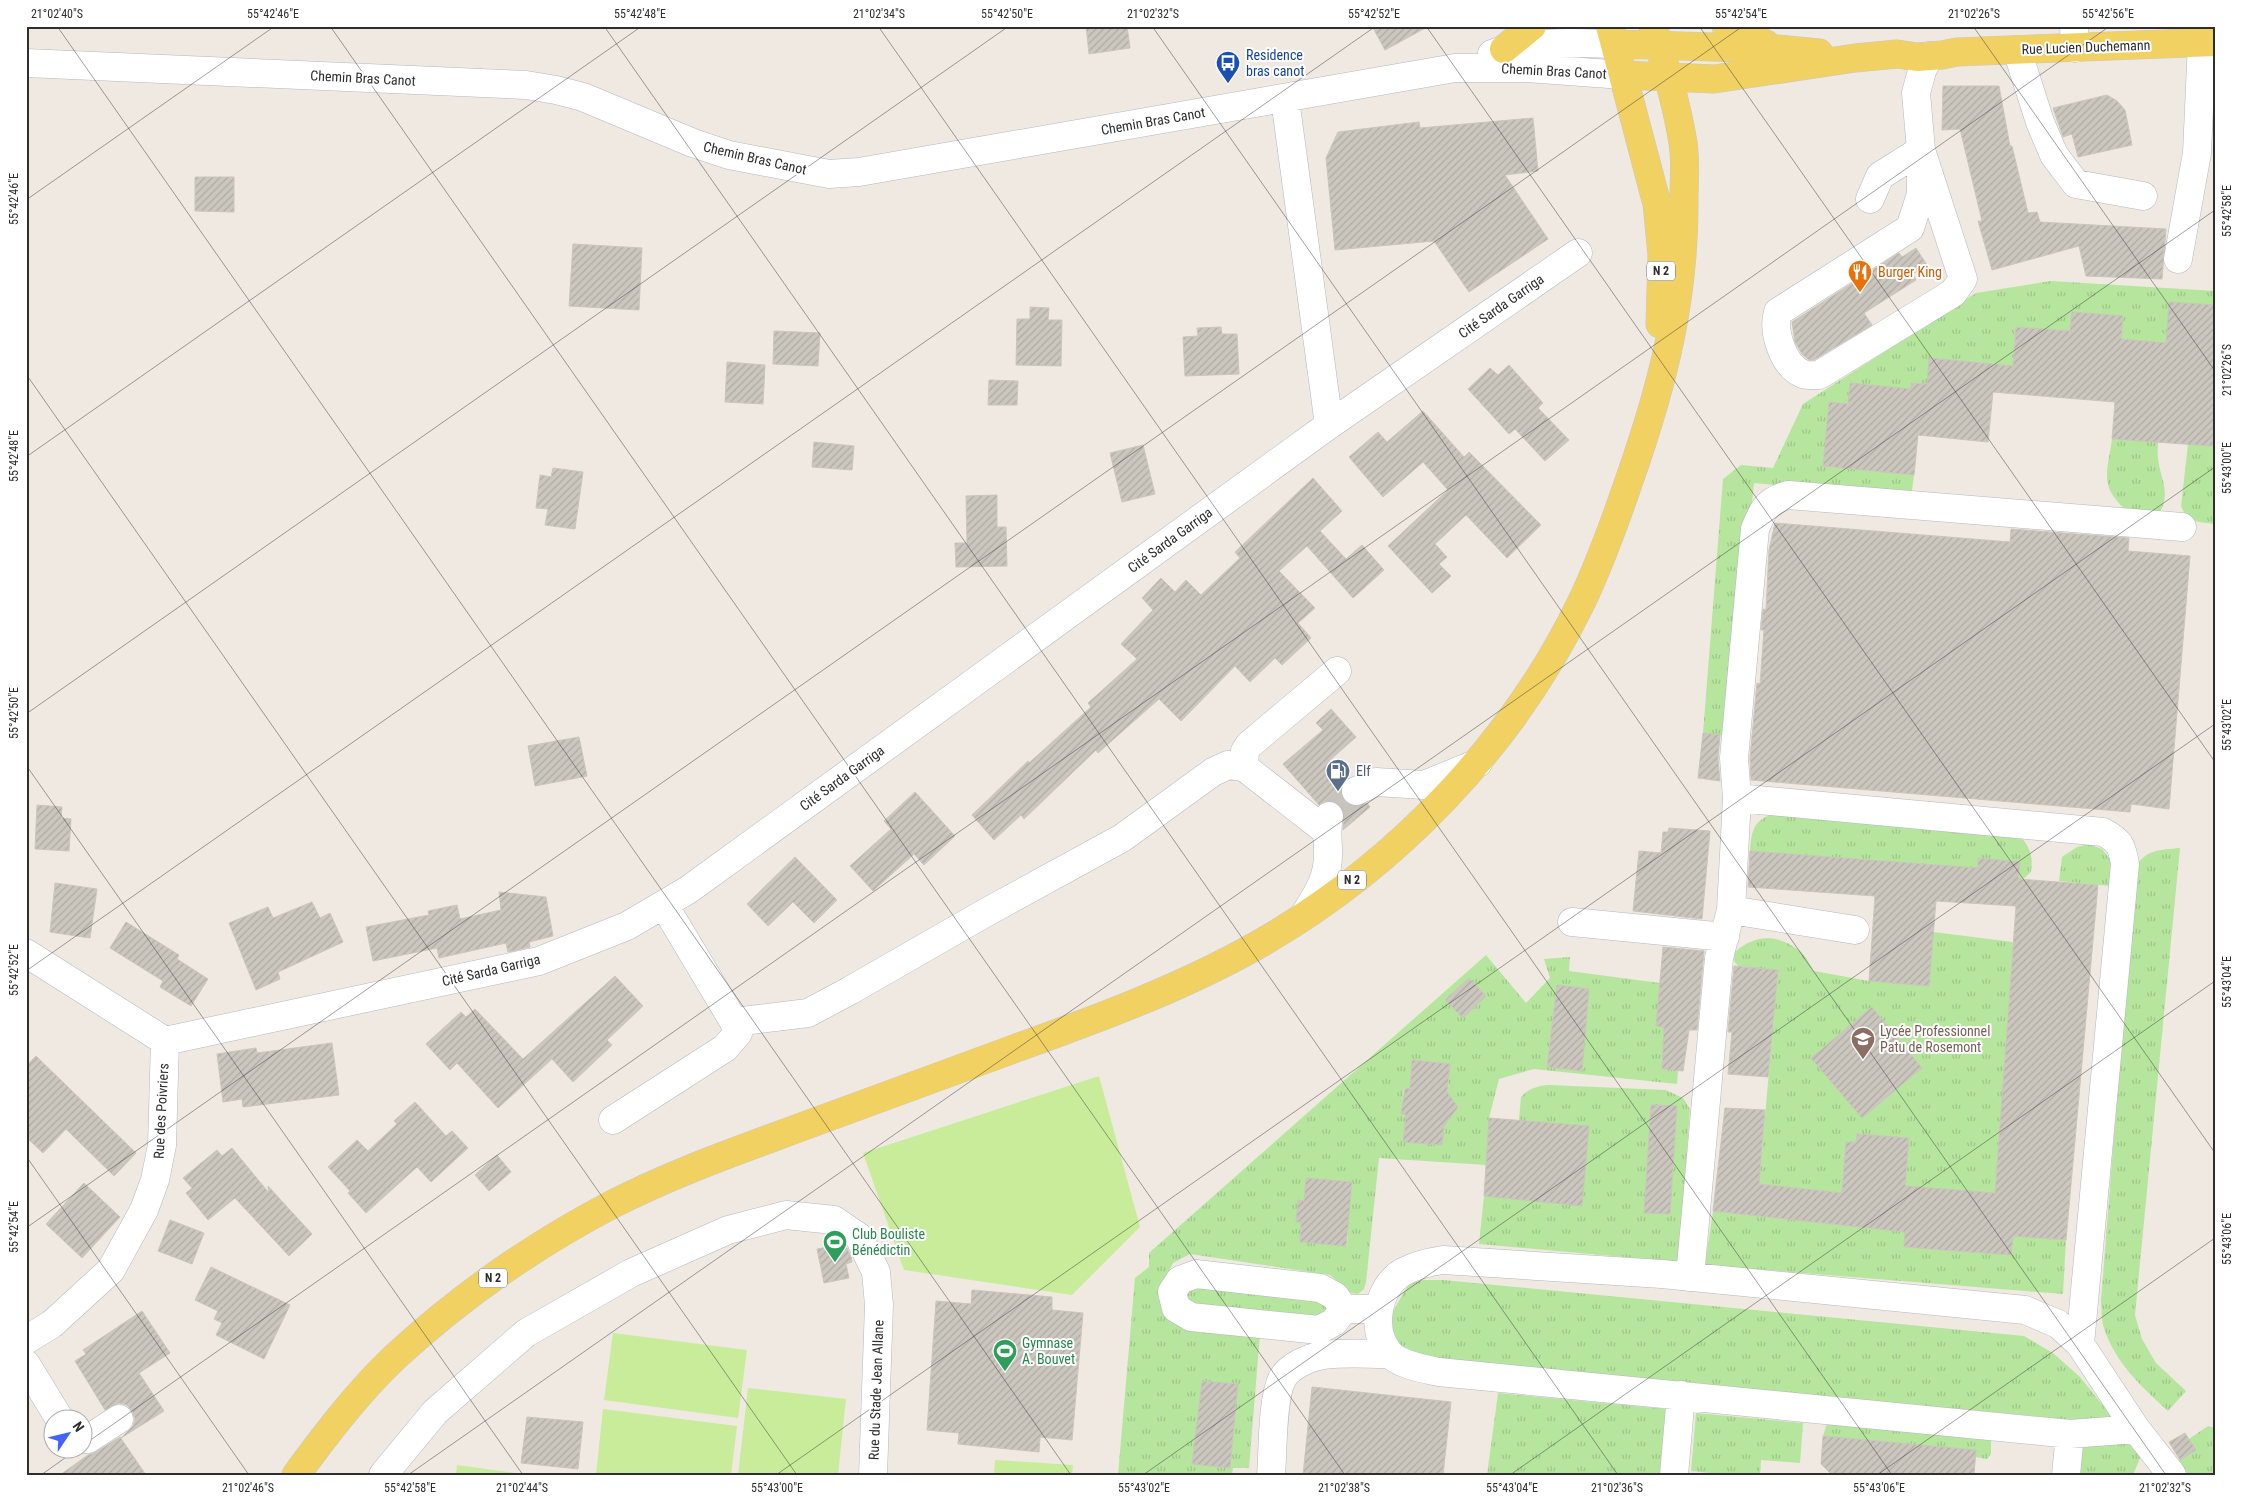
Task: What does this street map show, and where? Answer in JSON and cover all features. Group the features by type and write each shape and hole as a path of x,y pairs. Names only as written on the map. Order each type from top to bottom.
{"main road":[{"path":"1504,49 1532,26"},
{"path":"1726,26 1777,49"},
{"name":"Rue Lucien Duchemann","path":"1612,35 1656,35 1855,58"},
{"name":"N 2","path":"1612,35 1657,204 1662,255 1660,321 1652,416"},
{"name":"N 2","path":"296,1475 327,1432 392,1360 454,1306 493,1277 564,1231 613,1204 671,1177 741,1149 1129,1006 1211,969 1253,947 1302,917 1398,843 1428,817 1478,763 1523,701 1553,654 1582,600 1611,535 1652,416 1680,293 1685,240 1684,148 1656,35"},
{"name":"Rue Lucien Duchemann","path":"1623,75 1714,79 1855,58 1897,54 1917,57 1957,52 2017,50 2075,37 2209,42"},
{"name":"Rue Lucien Duchemann","path":"1897,54 1915,47 1942,48 1957,52"}],"street":[{"name":"Chemin Bras Canot","path":"1455,68 1504,49 1612,35"},
{"path":"2178,259 2206,154 2209,42"},
{"path":"2017,50 2040,122 2054,156 2076,184 2143,196"},
{"path":"1897,54 1916,93"},
{"path":"1920,150 1963,278 1953,292 1819,375 1803,374 1788,363 1775,322 1778,312 1910,228 1921,194 1916,93 1922,71 1929,56"},
{"name":"Chemin Bras Canot","path":"26,63 526,85 583,97 693,144 729,155 829,174 859,172 1455,68 1527,68 1623,75"},
{"path":"1285,99 1329,425"},
{"path":"1870,199 1880,176 1920,150"},
{"name":"Cité Sarda Garriga","path":"165,1042 539,960 627,926 664,905 1329,425 1578,253"},
{"path":"1690,1277 1719,958 1732,910 1737,798 1734,758 1754,529 1762,511 1774,499 1788,495 2182,527"},
{"path":"1244,767 1245,751 1249,745 1337,671"},
{"path":"1356,791 1376,782 1424,785 1478,763"},
{"path":"734,1022 808,1013 1122,838 1213,772 1228,765 1244,767 1327,823 1328,868 1322,886 1302,917"},
{"path":"1737,798 2103,832 2116,839 2122,848 2125,864 2080,1344"},
{"path":"613,1120 725,1048 738,1033 734,1022 664,905"},
{"path":"1732,910 1856,930"},
{"path":"1572,922 1725,937"},
{"path":"26,953 165,1042"},
{"name":"Rue des Poivriers","path":"26,1340 52,1324 111,1270 144,1210 155,1180 162,1145 165,1042"},
{"name":"Rue du Stade Jean Allane","path":"383,1475 435,1412 526,1333 631,1273 728,1230 786,1216 834,1220 859,1237 876,1272 879,1304 873,1475"},
{"path":"1390,1354 1378,1332 1379,1309 1387,1288 1402,1273 1421,1264 1444,1260 1690,1277 2025,1310 2058,1324 2080,1344 2136,1429 2172,1475"},
{"path":"1196,1274 1320,1288 1335,1296 1344,1309 1334,1322 1319,1330 1191,1317 1176,1308 1172,1292 1180,1280 1196,1274"},
{"path":"1344,1309 1379,1309"},
{"path":"1271,1475 1277,1399 1282,1379 1294,1368 1309,1359 1325,1355 1390,1354 1412,1366 1439,1372 1681,1394 2070,1434 2136,1429"},
{"path":"26,1364 53,1408"},
{"path":"1674,1475 1681,1394"},
{"path":"92,1436 119,1419"},
{"path":"2066,1475 2070,1434"}],"green space":[{"path":"2051,281 2215,291 2215,305 2169,303 2158,452 2165,494 2162,508 2157,516 2132,516 2114,497 2107,482 2112,439 2135,441 2143,341 2121,339 2123,316 2070,331 2016,327 2011,394 1993,392 1995,364 1929,358 1927,384 1912,383 1911,389 1850,384 1848,404 1829,402 1823,466 1914,475 1911,498 1754,483 1728,736 1703,733 1723,479 1741,465 1773,468 1803,404 1976,293"},
{"path":"2215,422 2215,524 2190,519 2181,506 2188,444 2213,446"},
{"path":"1775,813 2021,837 2030,853 2032,862 2031,872 2023,879 2018,879 2020,862 1979,858 1978,868 1750,851 1755,827 1762,819"},
{"path":"2089,844 2102,849 2112,862 2110,886 2059,881 2062,857 2077,847"},
{"path":"2180,848 2135,1315 2142,1339 2156,1363 2186,1391 2168,1411 2130,1374 2115,1352 2103,1325 2101,1301 2135,868 2149,854 2160,850"},
{"path":"1933,932 2013,942 1995,1193 1909,1187 1908,1200 1759,1184 1778,970 1738,966 1734,961 1735,952 1759,939 1775,939 1784,941 1800,951 1814,971 1869,981 1929,986","holes":["1872,1007 1922,1068 1862,1118 1812,1058","1857,1134 1909,1138 1904,1194 1843,1179 1846,1142 1856,1143"]},
{"path":"1486,955 1526,1003 1550,978 1544,959 1570,957 1569,971 1660,983 1656,1026 1679,1029 1663,1045 1662,1069 1678,1070 1677,1084 1534,1069 1499,1079 1489,1118 1486,1165 1379,1158 1366,1282 1364,1289 1358,1294 1351,1293 1330,1275 1190,1254 1173,1263 1162,1283 1176,1325 1260,1334 1249,1468 1233,1468 1232,1475 1118,1475 1135,1278 1149,1267 1149,1253","holes":["1469,978 1486,996 1463,1018 1446,1000","1557,986 1589,989 1581,1071 1547,1067","1412,1060 1450,1064 1447,1100 1454,1101 1458,1107 1453,1114 1445,1112 1442,1145 1403,1142 1406,1115 1401,1113 1404,1088 1410,1089","1306,1178 1352,1182 1351,1196 1340,1195 1337,1229 1348,1230 1347,1246 1300,1242 1301,1222 1297,1222 1304,1201","1202,1381 1238,1384 1230,1468 1192,1464"]},
{"path":"1099,1076 1140,1227 1072,1295 904,1270 863,1153"},
{"path":"1549,1085 1666,1090 1683,1098 1690,1109 1679,1262 1479,1244 1484,1196 1512,1198 1521,1097 1537,1087","holes":["1651,1105 1677,1107 1670,1214 1644,1212"]},
{"path":"1713,1211 1905,1232 1905,1247 2010,1255 2013,1236 2066,1240 2063,1294 1705,1265"},
{"path":"1423,1280 1443,1280 2024,1336 2053,1353 2080,1377 2118,1424 1430,1359 1399,1344 1391,1327 1392,1313 1408,1285"},
{"path":"1192,1284 1331,1303 1329,1321 1199,1307 1190,1301 1186,1292"},
{"path":"613,1333 747,1350 738,1418 604,1400"},
{"path":"748,1388 846,1399 838,1475 738,1475"},
{"path":"1498,1393 1666,1409 1660,1475 1487,1475"},
{"path":"603,1409 737,1426 731,1475 596,1475"},
{"path":"1696,1413 1803,1423 1800,1463 1761,1460 1760,1475 1728,1475 1691,1471"},
{"path":"1832,1419 1991,1438 1991,1454 1987,1459 1975,1457 1976,1450 1823,1436 1826,1426"},
{"path":"2208,1426 2215,1428 2215,1475 2188,1475 2179,1460 2196,1450 2189,1439"},
{"path":"2119,1440 2143,1451 2133,1475 2075,1475 2081,1449 2089,1441"},
{"path":"995,1460 1073,1465 1072,1475 994,1475"},
{"path":"457,1465 530,1475 456,1475"}],"building":[{"path":"1086,26 1127,26 1130,48 1089,54"},
{"path":"1372,26 1429,26 1385,50"},
{"path":"1943,86 1999,86 2010,146 2012,146 2028,213 2037,212 2040,222 2166,229 2162,279 2086,276 2079,246 1992,270 1978,221 1982,221 1960,129 1942,130"},
{"path":"2107,95 2117,101 2125,110 2132,145 2078,157 2072,134 2063,137 2053,108"},
{"path":"1533,118 1538,171 1505,175 1548,239 1469,292 1434,241 1335,250 1326,158 1338,132 1419,122 1420,128"},
{"path":"195,177 234,177 234,212 195,211"},
{"path":"573,244 642,248 639,310 569,306"},
{"path":"1916,248 1927,265 1913,274 1916,280 1864,313 1872,325 1814,360 1809,360 1802,354 1795,342 1792,322 1899,253 1902,257"},
{"path":"2169,302 2215,305 2215,422 2213,446 2112,439 2115,402 1993,392 1988,442 1918,435 1914,475 1823,466 1829,402 1848,404 1850,383 1911,389 1911,383 1927,384 1929,358 2013,366 2016,327 2070,331 2072,312 2123,316 2121,339 2166,343"},
{"path":"1030,307 1049,308 1048,320 1062,320 1061,366 1016,365 1017,319 1030,319"},
{"path":"1221,327 1222,334 1237,334 1239,374 1185,376 1183,337 1198,336 1197,328"},
{"path":"774,331 820,333 818,366 773,364"},
{"path":"727,362 765,365 763,404 725,402"},
{"path":"1509,365 1543,403 1538,408 1569,440 1545,461 1515,429 1509,434 1468,389 1490,368 1498,375"},
{"path":"989,380 1018,381 1017,405 988,405"},
{"path":"1423,411 1464,457 1469,452 1541,525 1507,558 1466,515 1435,544 1447,557 1439,564 1451,576 1432,593 1388,546 1448,490 1423,462 1383,497 1349,457 1378,432 1387,442"},
{"path":"814,442 854,446 852,470 812,467"},
{"path":"1143,445 1155,494 1122,502 1110,453"},
{"path":"553,468 583,472 575,529 545,525 548,509 536,508 540,475 551,477"},
{"path":"1313,478 1342,511 1320,531 1346,559 1362,545 1384,570 1353,598 1307,546 1279,571 1315,608 1298,623 1311,638 1282,665 1275,658 1250,682 1235,666 1181,721 1159,699 1098,753 1096,750 1024,819 1021,815 994,840 972,815 1028,761 1029,763 1091,707 1088,703 1137,659 1121,644 1153,610 1142,598 1161,578 1175,592 1186,580 1201,595 1240,558 1235,552"},
{"path":"997,495 997,527 1006,527 1007,566 956,567 955,543 967,543 966,496"},
{"path":"1775,523 2010,542 2011,529 2129,538 2128,551 2190,556 2169,809 2131,804 2130,812 1751,780 1750,758 1757,683 1760,684 1764,630 1761,630 1763,609 1766,610 1769,550"},
{"path":"1331,709 1356,737 1329,761 1346,780 1341,789 1342,797 1347,803 1354,806 1367,803 1370,807 1343,830 1344,811 1339,804 1324,801 1319,805 1283,764 1323,730 1316,723"},
{"path":"1703,733 1720,735 1718,759 1720,781 1698,778"},
{"path":"579,737 587,776 535,786 528,746"},
{"path":"915,792 955,836 924,865 914,854 873,891 850,866 891,829 884,821"},
{"path":"37,805 62,807 61,818 71,819 69,851 35,849"},
{"path":"1669,828 1710,831 1702,919 1633,911 1639,851 1661,853 1663,832 1668,832"},
{"path":"1750,851 1978,868 1978,858 2020,862 2018,879 2098,885 2066,1240 2013,1236 2011,1255 1904,1247 1905,1232 1713,1211 1725,1108 1765,1110 1759,1184 1842,1193 1846,1142 1856,1143 1857,1134 1909,1138 1905,1186 1995,1193 2016,906 1936,901 1929,986 1869,981 1875,896 1748,887"},
{"path":"795,857 837,900 814,923 793,902 768,926 747,904"},
{"path":"55,883 97,889 90,938 50,932"},
{"path":"499,892 546,897 553,936 529,942 530,947 508,952 506,943 439,958 437,948 373,961 366,927 429,915 428,911 457,905 460,919 501,910"},
{"path":"312,902 320,918 330,913 343,942 278,972 280,979 256,990 229,923 268,907 273,918"},
{"path":"126,922 179,955 177,959 208,979 191,1006 160,987 163,981 110,948"},
{"path":"1663,947 1704,951 1697,1030 1689,1030 1683,1071 1662,1069 1664,1027 1656,1026"},
{"path":"1734,966 1778,970 1768,1077 1728,1074 1732,1032 1728,1032"},
{"path":"615,976 643,1006 607,1040 612,1045 573,1082 552,1059 498,1108 457,1063 450,1070 426,1044 461,1012 466,1017 475,1009 523,1059"},
{"path":"1469,978 1486,996 1463,1018 1445,1000"},
{"path":"1557,985 1589,989 1582,1071 1547,1067"},
{"path":"1872,1007 1922,1068 1862,1118 1811,1058"},
{"path":"332,1043 339,1095 243,1107 242,1099 223,1102 217,1054 256,1048 257,1053"},
{"path":"36,1056 136,1153 114,1176 66,1129 43,1153 26,1137 26,1066"},
{"path":"1412,1060 1450,1064 1447,1092 1458,1107 1444,1126 1442,1145 1403,1142 1406,1115 1401,1114 1405,1088 1410,1089"},
{"path":"415,1102 446,1136 452,1131 468,1148 431,1182 417,1167 366,1213 348,1193 350,1191 328,1167 357,1140 368,1151 397,1124 394,1121"},
{"path":"1651,1105 1677,1106 1670,1214 1644,1213"},
{"path":"1489,1118 1589,1126 1582,1206 1484,1196"},
{"path":"232,1148 269,1193 268,1186 312,1234 289,1256 235,1198 208,1220 186,1193 192,1188 183,1178 217,1150 222,1156"},
{"path":"497,1155 511,1172 489,1191 475,1175"},
{"path":"1306,1178 1352,1182 1346,1246 1300,1242 1301,1222 1296,1222 1298,1200 1304,1201"},
{"path":"84,1183 120,1217 82,1258 46,1224"},
{"path":"170,1220 204,1233 192,1264 158,1251"},
{"name":"Club Bouliste Bénédictin","path":"842,1244 847,1248 851,1257 852,1262 846,1264 849,1278 824,1283 817,1249"},
{"path":"211,1267 290,1305 264,1359 216,1335 222,1323 214,1319 218,1311 195,1300"},
{"name":"Gymnase A. Bouvet","path":"972,1290 1052,1297 1052,1310 1083,1313 1072,1440 1040,1437 1039,1452 958,1444 959,1433 927,1430 936,1301 971,1304"},
{"path":"142,1311 170,1353 139,1373 164,1411 121,1438 133,1426 135,1419 132,1411 127,1405 119,1403 105,1410 75,1361 86,1354 83,1350"},
{"path":"1202,1381 1238,1384 1230,1468 1192,1464"},
{"path":"1312,1387 1451,1402 1443,1475 1303,1475"},
{"path":"527,1417 583,1422 578,1469 521,1463"},
{"path":"2185,1433 2196,1450 2180,1460 2169,1442"},
{"path":"1823,1436 1976,1450 1974,1475 1832,1475 1821,1464"},
{"path":"120,1437 146,1475 60,1475 84,1458 92,1458 92,1454"}],"tunnel":[{"path":"1329,816 1356,791"}],"place":[{"name":"Residence bras canot","path":"1228,84"},
{"name":"Burger King","path":"1860,293"},
{"name":"Elf","path":"1338,792"},
{"name":"Lycée Professionnel Patu de Rosemont","path":"1863,1060"},
{"name":"Club Bouliste Bénédictin","path":"835,1263"},
{"name":"Gymnase A. Bouvet","path":"1005,1372"}]}
